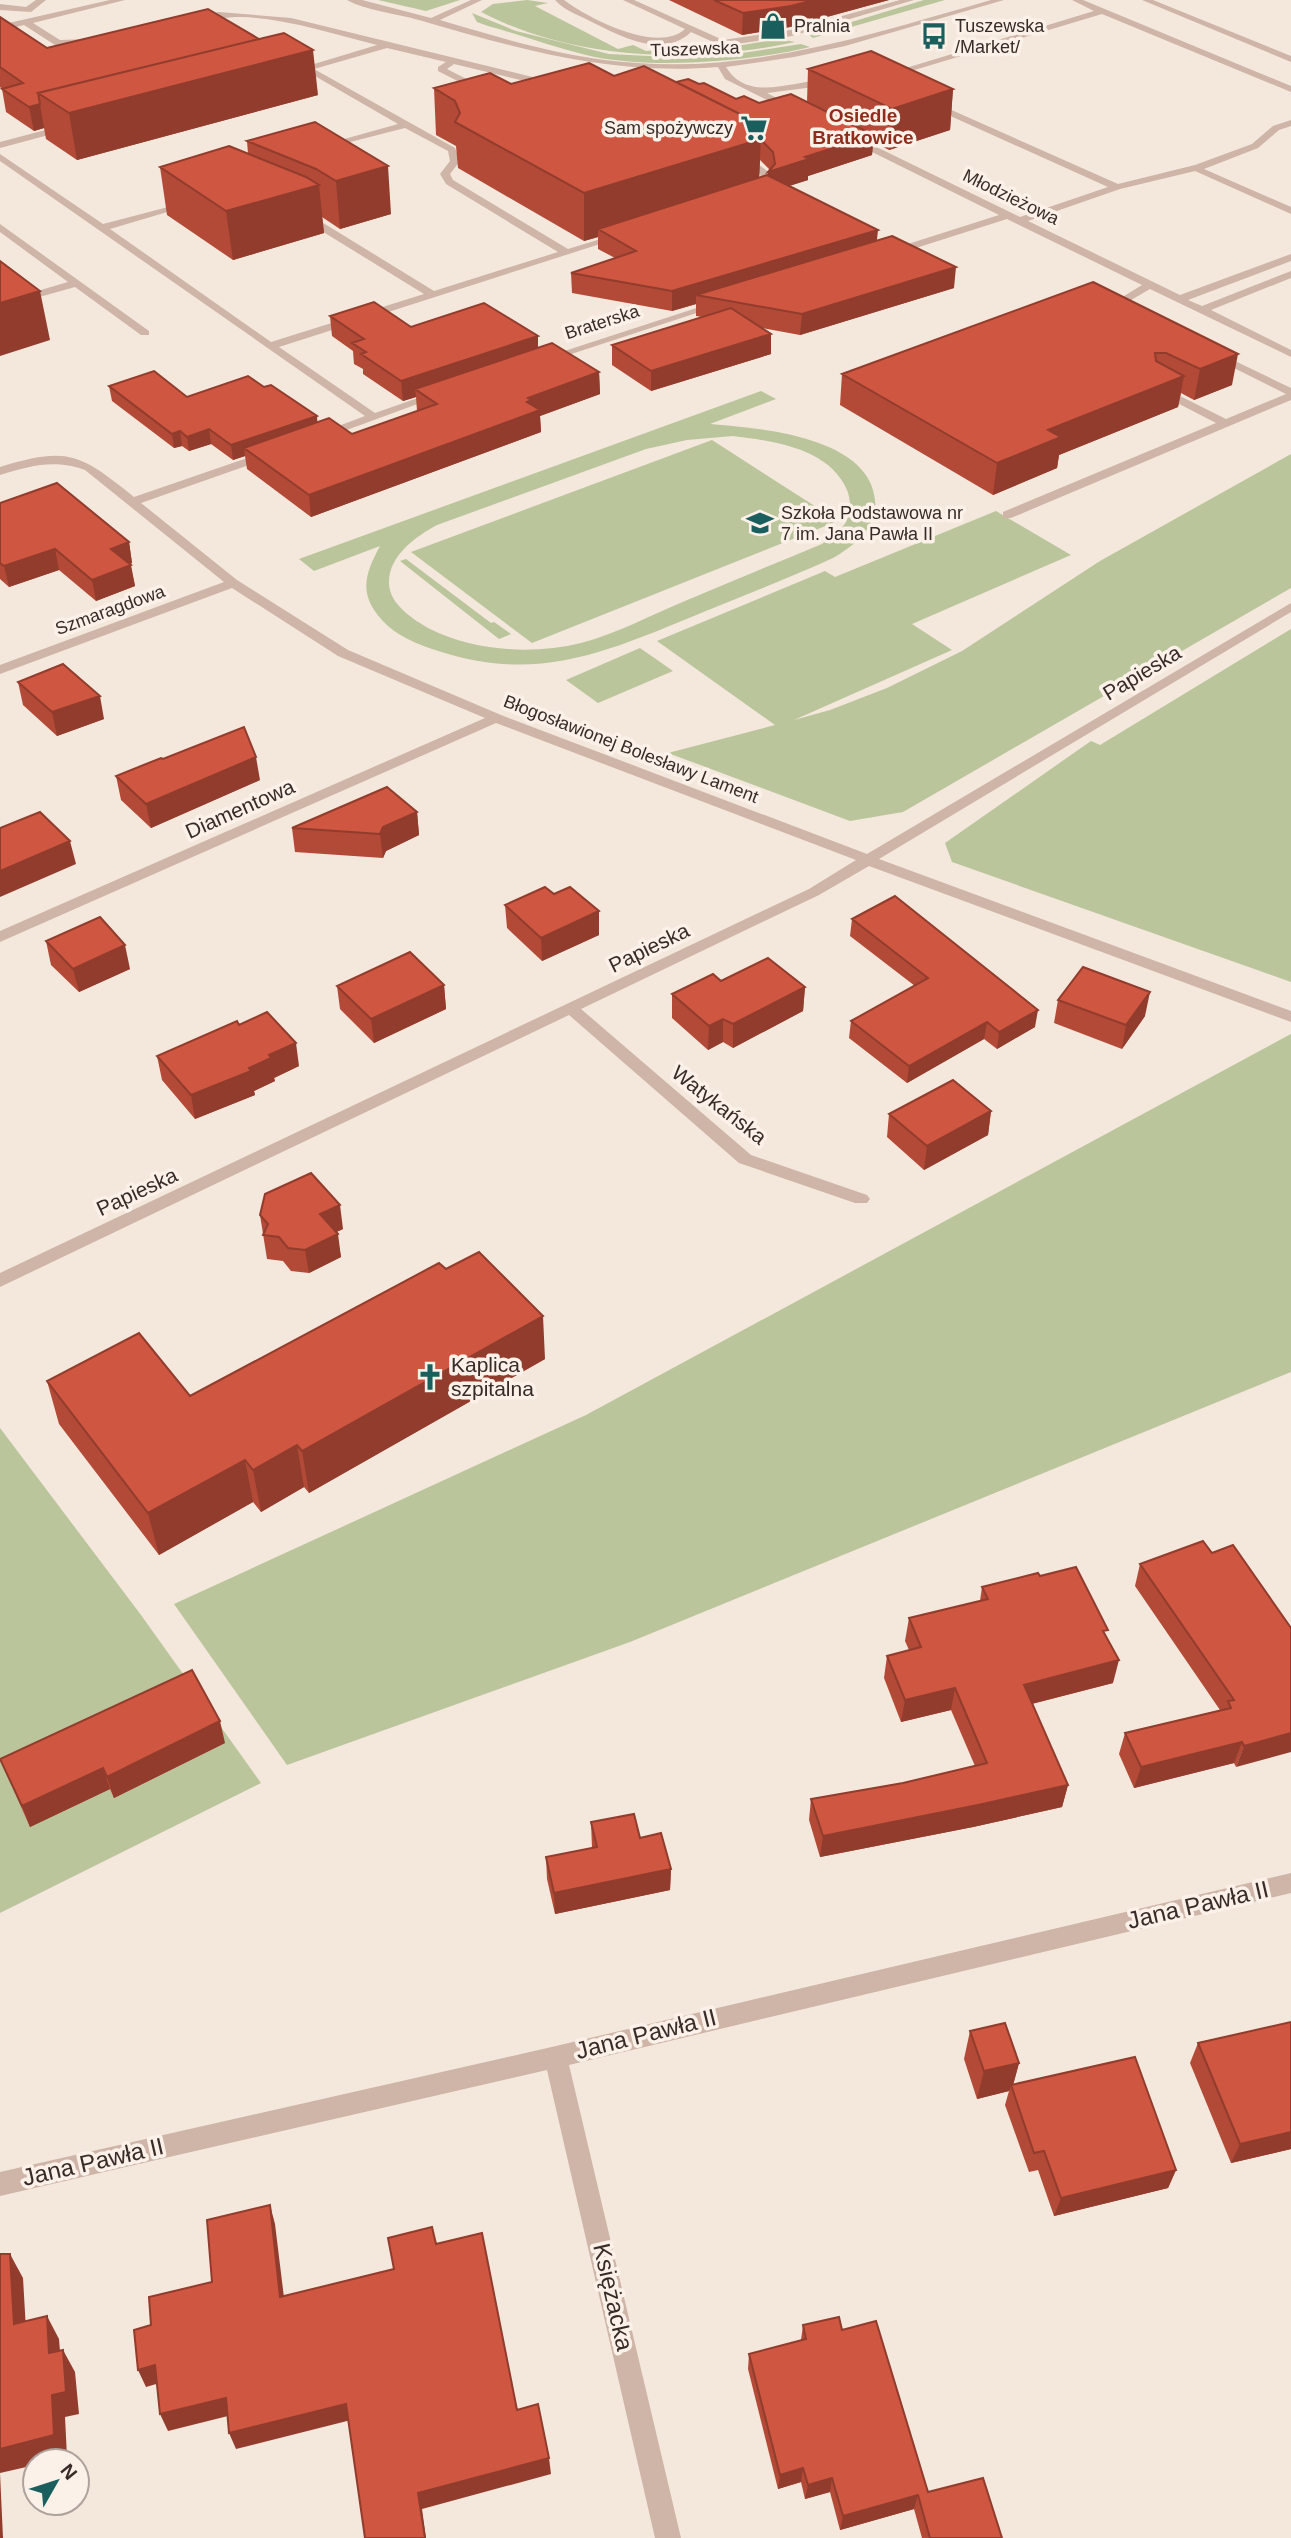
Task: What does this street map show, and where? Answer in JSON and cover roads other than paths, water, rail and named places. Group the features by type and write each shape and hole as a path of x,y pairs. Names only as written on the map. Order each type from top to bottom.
{"street":[{"path":"19,0 40,18"},
{"path":"2,7 28,10 42,0"},
{"path":"0,28 121,0"},
{"name":"Tuszewska","path":"351,0 557,55 628,65 720,65 822,51 983,2 1000,0"},
{"path":"431,21 478,0"},
{"path":"559,0 629,38 670,41 684,37 689,30"},
{"path":"626,0 722,43 792,33 910,0"},
{"path":"1076,0 1291,89"},
{"path":"1146,0 1291,59"},
{"path":"892,85 877,78 1102,11"},
{"path":"178,20 217,13 275,17 451,62 564,87"},
{"path":"25,22 58,43 93,41"},
{"path":"387,45 302,69 452,150 455,161 445,174 449,182 567,253"},
{"path":"451,62 441,69 490,95"},
{"path":"619,75 628,65"},
{"path":"720,65 728,77 802,114"},
{"path":"758,92 840,81"},
{"path":"917,97 1118,187"},
{"path":"1019,221 1118,187 1195,168 1255,146 1276,128 1291,123"},
{"path":"319,149 407,124"},
{"path":"0,145 74,126"},
{"name":"Młodzieżowa","path":"847,136 1291,354"},
{"path":"730,150 753,162 765,173 767,183 759,192 746,196"},
{"path":"0,157 374,417"},
{"path":"1195,168 1291,211"},
{"path":"102,228 187,203 199,196"},
{"path":"291,210 316,221 433,295"},
{"path":"882,256 1008,215"},
{"path":"0,227 145,333"},
{"path":"270,346 631,232"},
{"path":"1180,299 1291,257"},
{"path":"1202,310 1291,274"},
{"path":"0,305 76,282"},
{"path":"1145,319 1121,306 1121,301 1150,285"},
{"name":"Braterska","path":"540,360 731,300"},
{"path":"1205,349 1291,394"},
{"path":"1156,388 1226,424"},
{"path":"315,438 451,390"},
{"path":"1007,515 1226,424 1291,394"},
{"path":"133,502 279,451"},
{"name":"Błogosławionej Bolesławy Lament","path":"0,471 41,458 66,458 89,467 233,583 343,653 496,718 817,839 869,862 1291,1017"},
{"name":"Szmaragdowa","path":"0,670 233,583"},
{"name":"Papieska","path":"0,1281 814,892 869,862 1291,607"},
{"name":"Diamentowa","path":"0,937 496,718"},
{"name":"Watykańska","path":"571,1009 745,1159 861,1199"},
{"name":"Jana Pawła II","path":"0,2184 556,2057 1291,1883"},
{"name":"Księżacka","path":"556,2057 668,2538"}],"place":[{"name":"Pralnia","path":"773,26"},
{"name":"Tuszewska /Market/","path":"934,36"},
{"name":"Sam spożywczy","path":"754,128"},
{"name":"Szkoła Podstawowa nr 7 im. Jana Pawła II","path":"760,523"},
{"name":"Kaplica szpitalna","path":"430,1377"}],"district":[{"name":"Osiedle Bratkowice","path":"863,126"}]}
